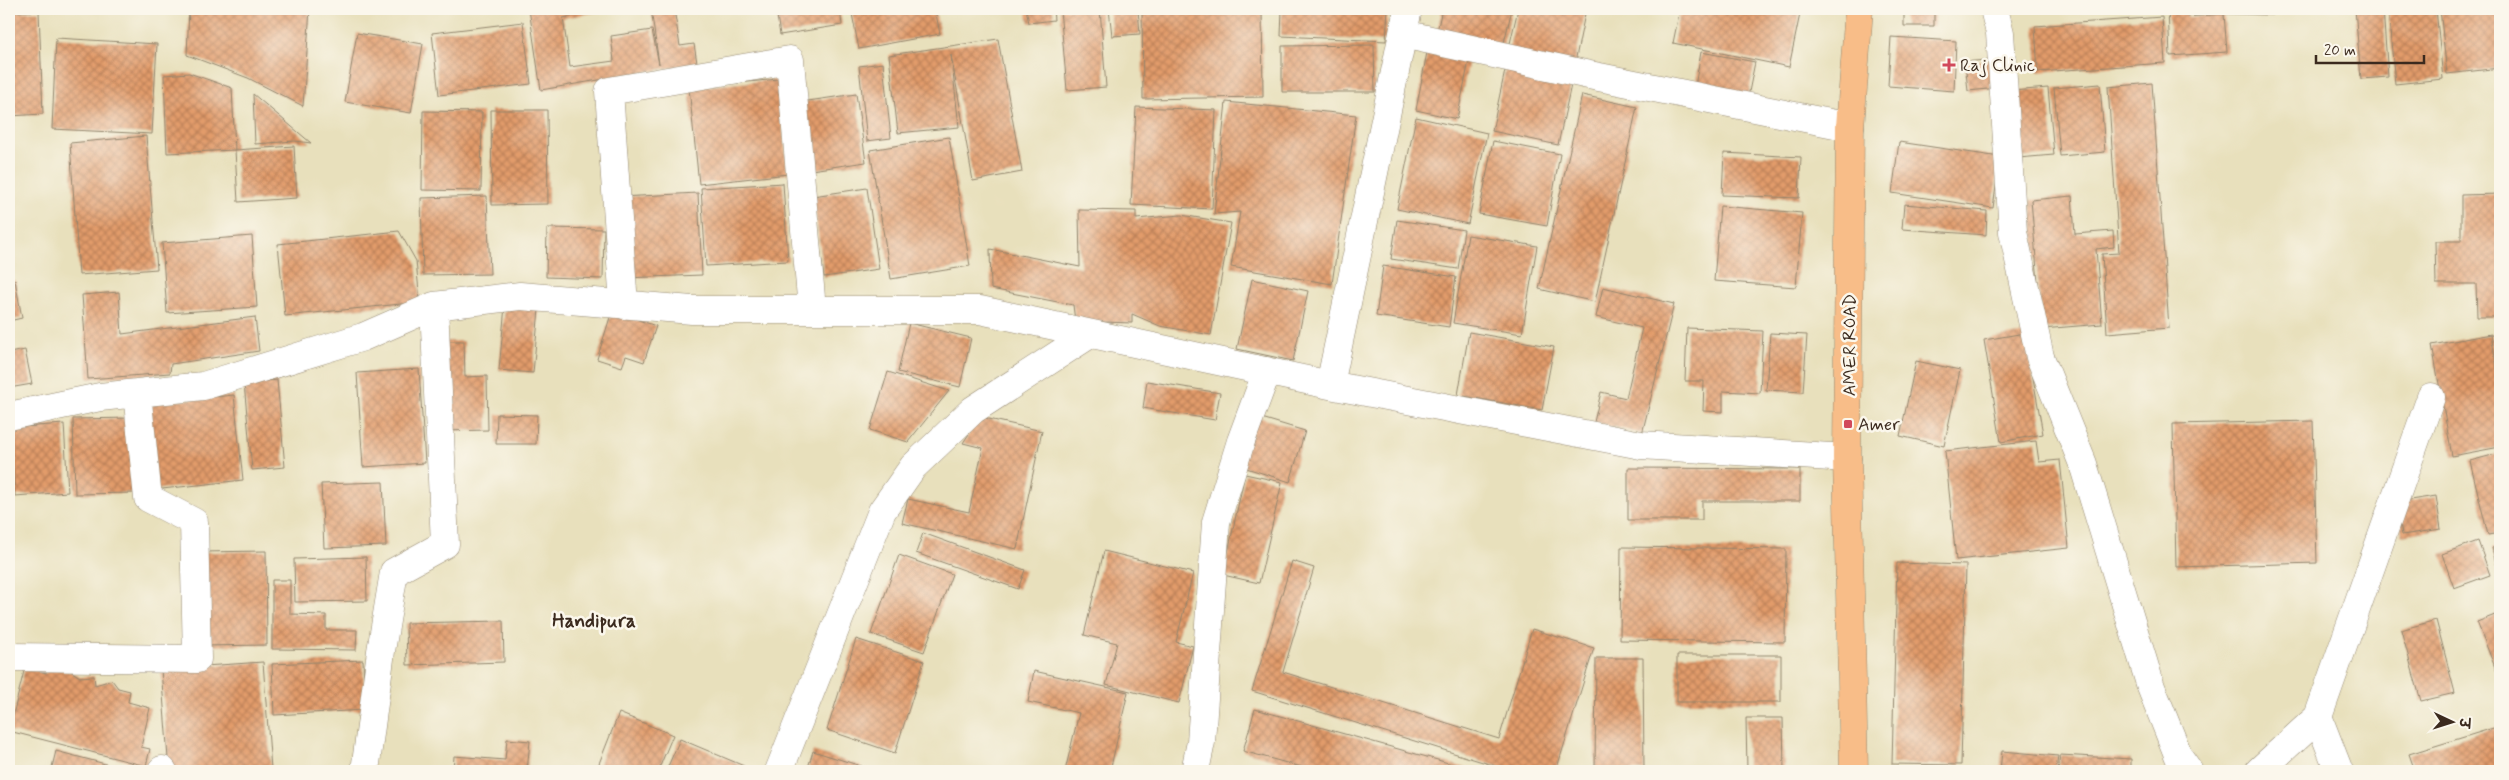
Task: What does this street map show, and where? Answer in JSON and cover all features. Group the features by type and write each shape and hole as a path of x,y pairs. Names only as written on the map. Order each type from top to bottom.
{"main road":[{"name":"AMER ROAD","path":"1854,771 1848,458 1850,128 1859,9"}],"street":[{"path":"1994,9 2000,33 2013,232 2040,357 2083,464 2151,687 2178,757 2189,771"},
{"path":"1330,384 1406,21 1589,75 1850,128"},
{"path":"624,305 609,91 790,60 812,309"},
{"path":"9,416 100,397 203,386 363,337 434,306 520,296 692,310 980,310 1330,384 1641,445 1848,458"},
{"path":"366,771 381,651 394,572 445,544 434,306"},
{"path":"779,771 882,511 913,468 974,410 1090,334"},
{"path":"1196,771 1201,742 1216,522 1240,441 1267,371"},
{"path":"9,657 197,659 194,522 148,498 137,394"},
{"path":"2259,771 2318,717 2431,397"},
{"path":"2318,717 2339,771"}],"building":[{"path":"189,9 310,9 303,106 248,78 187,55"},
{"path":"529,9 616,9 563,18 570,67 614,61 611,36 652,30 659,64 651,9 674,9 680,46 694,44 697,63 541,90"},
{"path":"776,9 840,9 842,25 780,35"},
{"path":"851,9 935,9 940,34 859,49"},
{"path":"1026,9 1053,9 1054,20 1029,23"},
{"path":"1060,9 1100,9 1106,87 1067,90"},
{"path":"1109,9 1138,9 1140,34 1112,36"},
{"path":"1142,9 1262,9 1263,97 1143,99"},
{"path":"1282,9 1388,9 1386,41 1281,36"},
{"path":"1442,9 1512,9 1502,51 1436,36"},
{"path":"1518,9 1586,9 1574,67 1508,52"},
{"path":"1680,9 1801,9 1789,67 1673,43"},
{"path":"1904,9 1934,9 1934,26 1904,26"},
{"path":"2168,9 2187,9 2187,17 2224,14 2227,52 2170,56"},
{"path":"2195,9 2272,9 2272,15 2195,13"},
{"path":"2355,9 2383,9 2388,77 2361,79"},
{"path":"2388,9 2436,9 2443,79 2395,84"},
{"path":"2440,9 2500,9 2500,68 2447,74"},
{"path":"39,11 43,114 9,116 9,12"},
{"path":"2162,17 2165,63 2038,72 2035,26"},
{"path":"523,22 531,84 439,95 432,33"},
{"path":"357,33 423,44 411,113 345,102"},
{"path":"1891,37 1956,41 1954,91 1888,86"},
{"path":"56,38 157,44 152,134 52,129"},
{"path":"998,39 1022,172 973,181 951,55 959,127 898,133 889,55"},
{"path":"1374,45 1375,92 1282,92 1282,46"},
{"path":"1428,47 1470,56 1457,119 1416,110"},
{"path":"1701,52 1755,62 1747,102 1694,92"},
{"path":"1995,59 1998,88 1968,91 1965,62"},
{"path":"883,63 891,138 867,141 859,66"},
{"path":"1506,66 1572,80 1558,145 1492,131"},
{"path":"189,73 232,88 235,150 167,153 164,75"},
{"path":"778,79 788,174 699,184 689,88"},
{"path":"2152,83 2169,328 2107,333 2102,254 2119,253 2108,87"},
{"path":"2100,84 2105,152 2060,156 2054,88"},
{"path":"2048,88 2054,155 2018,158 2012,91"},
{"path":"253,94 311,143 295,141 255,144"},
{"path":"856,94 866,162 811,170 801,102"},
{"path":"1582,95 1637,107 1595,302 1539,289"},
{"path":"1226,102 1356,115 1332,284 1231,267 1240,212 1214,214"},
{"path":"1136,107 1216,110 1212,209 1131,205"},
{"path":"491,110 547,110 548,204 492,205"},
{"path":"423,111 482,112 481,191 422,190"},
{"path":"1416,117 1487,133 1468,224 1397,209"},
{"path":"146,136 157,269 79,275 70,143"},
{"path":"949,137 970,266 891,279 870,150"},
{"path":"1493,141 1560,154 1547,226 1479,214"},
{"path":"1899,142 2000,157 1993,208 1892,193"},
{"path":"294,146 297,198 238,202 235,150"},
{"path":"1724,153 1801,157 1799,198 1722,195"},
{"path":"783,183 788,261 706,266 701,188"},
{"path":"867,188 879,269 824,277 813,196"},
{"path":"698,193 702,275 624,278 620,197"},
{"path":"2500,194 2500,317 2477,317 2476,284 2436,284 2435,241 2461,241 2461,195"},
{"path":"487,196 490,274 423,275 421,198"},
{"path":"2072,196 2075,234 2113,231 2114,247 2096,249 2102,324 2042,329 2031,200"},
{"path":"1904,204 1987,211 1986,235 1902,229"},
{"path":"1720,206 1802,213 1796,287 1714,281"},
{"path":"1079,210 1136,211 1136,219 1181,215 1231,223 1211,335 1160,326 1132,314 1132,323 1075,321 1073,305 991,289 990,249 1080,267"},
{"path":"1397,220 1464,230 1458,269 1391,259"},
{"path":"547,228 604,229 603,279 546,277"},
{"path":"399,231 416,261 420,302 285,316 278,244"},
{"path":"1468,235 1537,246 1522,334 1453,323"},
{"path":"252,236 257,307 167,313 162,243"},
{"path":"1383,266 1456,277 1449,327 1376,316"},
{"path":"1252,279 1308,291 1293,361 1237,349"},
{"path":"15,280 22,318 9,321 9,281"},
{"path":"1603,287 1674,304 1642,434 1594,422 1601,392 1626,398 1642,328 1596,317"},
{"path":"119,292 122,334 255,317 259,351 171,364 170,373 88,379 82,295"},
{"path":"505,306 539,309 533,373 499,370"},
{"path":"612,311 656,326 644,362 626,356 622,367 597,359"},
{"path":"909,323 971,338 960,387 898,372"},
{"path":"1687,328 1763,331 1760,393 1723,391 1723,412 1703,411 1704,381 1685,381"},
{"path":"1469,332 1554,347 1542,410 1458,395"},
{"path":"1770,333 1807,335 1803,392 1766,390"},
{"path":"2025,333 2043,434 2001,442 1984,340"},
{"path":"2491,334 2500,385 2500,447 2452,456 2432,345"},
{"path":"441,341 464,341 465,377 487,376 488,430 444,431"},
{"path":"25,350 32,384 9,388 9,353"},
{"path":"1916,361 1960,370 1944,446 1900,436"},
{"path":"419,369 425,463 363,467 357,373"},
{"path":"888,372 949,391 908,442 870,430"},
{"path":"277,380 285,467 252,470 244,383"},
{"path":"1147,381 1220,393 1215,420 1143,408"},
{"path":"234,395 243,480 153,490 145,404"},
{"path":"497,414 537,415 536,444 496,444"},
{"path":"1255,416 1305,431 1290,482 1240,466"},
{"path":"980,417 1042,431 1017,549 902,523 908,499 969,512 983,448 963,443"},
{"path":"134,418 136,493 75,494 73,419"},
{"path":"2313,421 2317,563 2176,567 2173,424"},
{"path":"64,424 68,492 15,496 10,428"},
{"path":"2036,441 2039,462 2060,460 2069,548 1956,560 1945,451"},
{"path":"2500,453 2500,533 2488,535 2470,461"},
{"path":"1628,468 1800,469 1800,501 1702,501 1702,520 1628,520"},
{"path":"1245,474 1282,482 1259,583 1223,575"},
{"path":"383,482 386,546 324,548 321,484"},
{"path":"2436,496 2441,529 2402,535 2397,502"},
{"path":"923,533 1025,570 1018,589 916,553"},
{"path":"2478,541 2490,575 2454,588 2442,554"},
{"path":"2500,546 2500,578 2492,548"},
{"path":"1621,547 1786,549 1785,642 1620,640"},
{"path":"266,551 267,645 202,646 201,552"},
{"path":"1104,551 1193,573 1176,642 1193,646 1179,703 1106,685 1117,643 1084,635"},
{"path":"899,555 952,574 924,652 871,634"},
{"path":"366,557 367,601 295,602 294,559"},
{"path":"1292,561 1314,568 1283,672 1499,739 1532,629 1594,648 1556,771 1512,771 1252,691"},
{"path":"1897,563 1966,565 1961,765 1892,764"},
{"path":"272,580 290,580 290,614 326,615 326,630 357,630 356,650 272,649"},
{"path":"2500,613 2500,680 2477,622"},
{"path":"2436,620 2455,693 2421,701 2401,630"},
{"path":"503,621 504,662 407,665 406,623"},
{"path":"856,639 924,661 895,753 827,730"},
{"path":"1677,655 1781,655 1781,702 1677,702"},
{"path":"1596,658 1643,658 1644,771 1595,771"},
{"path":"363,660 365,710 274,715 272,664"},
{"path":"263,662 271,769 169,771 161,669"},
{"path":"48,666 72,672 80,677 94,676 95,685 112,680 118,688 130,691 128,702 150,708 141,747 150,749 146,766 9,731 25,667 46,673"},
{"path":"1034,671 1128,692 1110,771 1065,771 1079,713 1028,702"},
{"path":"1255,709 1477,771 1316,771 1243,751"},
{"path":"619,713 673,735 658,771 596,771"},
{"path":"1746,718 1783,718 1784,771 1747,771"},
{"path":"2500,726 2500,771 2415,771 2409,754"},
{"path":"507,739 530,741 527,771 453,771 454,756 505,760"},
{"path":"680,739 744,766 741,771 666,771"},
{"path":"56,751 113,766 112,771 51,771"},
{"path":"813,751 861,766 860,771 807,771"},
{"path":"2002,751 2058,756 2056,771 2000,771"},
{"path":"2060,755 2131,759 2131,771 2058,771"}],"place":[{"name":"Raj Clinic","path":"1949,65"},
{"name":"Amer","path":"1848,424"}],"district":[{"name":"Handipura","path":"594,620"}]}
